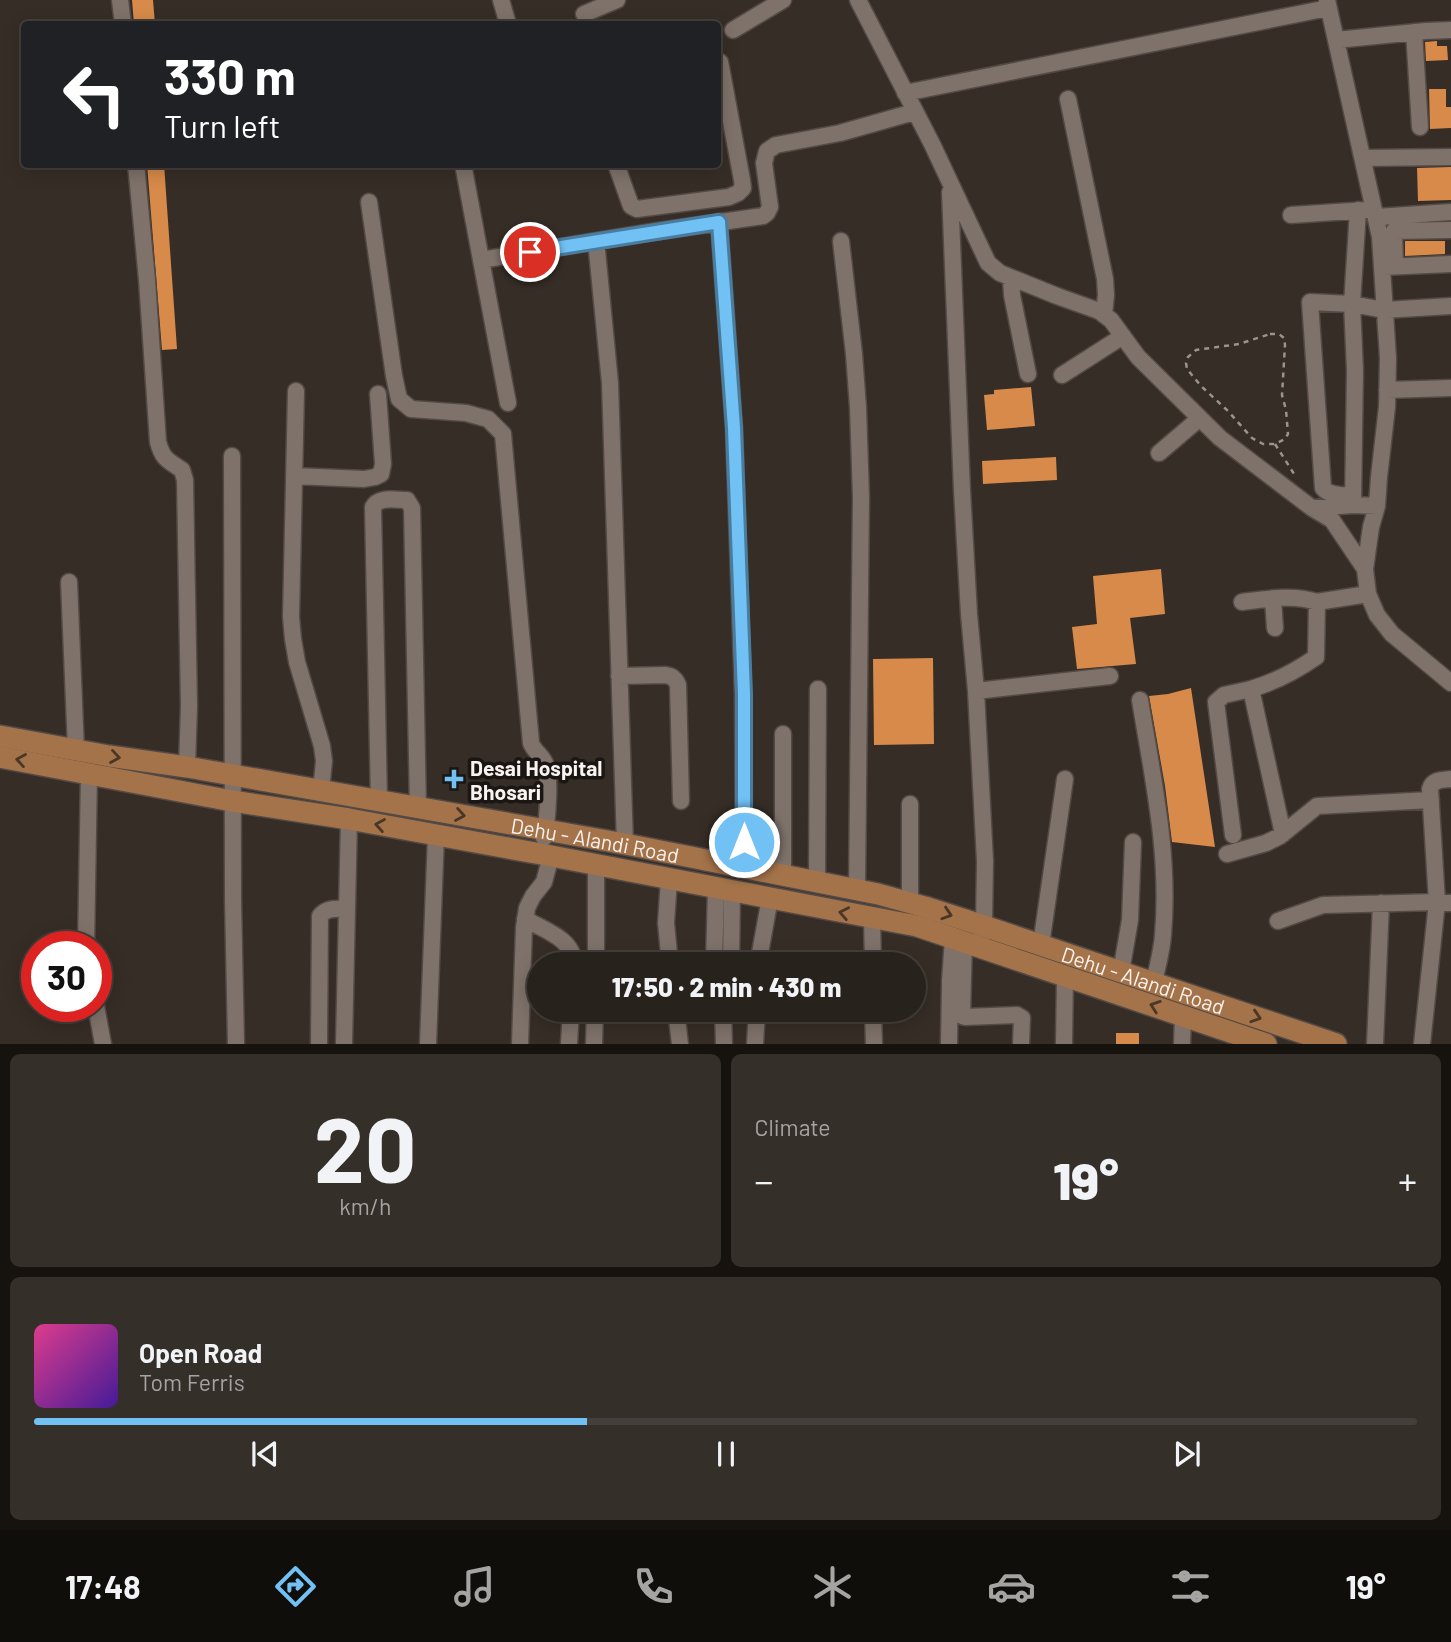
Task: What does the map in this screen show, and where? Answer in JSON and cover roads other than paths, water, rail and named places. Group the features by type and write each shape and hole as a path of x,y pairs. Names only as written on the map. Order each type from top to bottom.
{"main road":[{"name":"Dehu - Alandi Road","path":"0,736 625,844 857,890 910,903 970,938 1065,976 1182,1016 1227,1037 1266,1044"},
{"name":"Dehu - Alandi Road","path":"0,757 232,801 349,819 596,864 970,938 1041,945 1336,1044"}],"street":[{"path":"120,0 122,21"},
{"path":"501,0 507,21"},
{"path":"584,14 617,0"},
{"path":"733,30 783,0"},
{"path":"858,0 988,263 1000,273 1099,311 1111,320 1138,357 1220,438 1312,508 1332,520 1365,569"},
{"path":"905,93 1328,4 1388,267"},
{"path":"1336,40 1451,30"},
{"path":"1414,32 1420,127"},
{"path":"617,168 631,206 637,209 729,197 738,193 743,188 742,180 721,67"},
{"path":"1068,99 1105,279 1104,315"},
{"path":"481,260 762,216 770,207 764,158 767,151 776,145 840,133 914,112"},
{"path":"1363,158 1451,157"},
{"path":"136,168 158,443 166,461 182,470 185,480 189,706 187,767"},
{"path":"464,168 508,403"},
{"path":"950,182 962,490 985,861 970,938 962,1016 1022,1018 1021,1044"},
{"path":"369,202 399,399 411,409 467,413 488,419 503,434 531,743 534,751 544,760 549,779 545,830 548,872 527,908 525,919 520,1044"},
{"path":"1353,500 1352,304 1358,210"},
{"path":"1291,215 1358,210 1375,213 1451,212"},
{"path":"719,222 734,428 744,694 744,867"},
{"path":"1451,230 1394,231 1384,310 1388,358 1387,407 1377,506 1365,569 1367,594 1377,615 1392,634 1451,683"},
{"path":"841,241 858,407 860,497 857,890"},
{"path":"597,251 610,383 625,844"},
{"path":"1388,267 1451,264"},
{"path":"1012,278 1012,295 1028,374"},
{"path":"1377,506 1329,494 1323,488 1310,302 1352,304 1384,310 1451,306"},
{"path":"1062,376 1123,336"},
{"path":"1387,390 1451,388"},
{"path":"296,391 291,617 297,662 322,746 324,761 321,791"},
{"path":"294,476 365,479 381,474 383,464 378,394"},
{"path":"1159,453 1200,418"},
{"path":"232,456 232,801 236,1044"},
{"path":"379,801 373,507 375,502 380,500 407,500 412,508 418,808"},
{"path":"1312,508 1353,500"},
{"path":"69,582 76,750"},
{"path":"1242,602 1307,598 1317,602 1367,594"},
{"path":"1273,598 1275,628"},
{"path":"1233,835 1216,702 1224,695 1272,682 1316,657 1317,602"},
{"path":"618,676 666,675 676,680 681,801"},
{"path":"976,691 1110,676"},
{"path":"817,882 818,689"},
{"path":"1251,689 1283,834"},
{"path":"1140,700 1162,832 1164,865 1163,937 1154,983"},
{"path":"783,734 783,875"},
{"path":"86,931 89,773"},
{"path":"1041,945 1065,779"},
{"path":"1422,1044 1444,903 1431,800 1432,784 1451,779"},
{"path":"1227,854 1266,843 1283,834 1317,806 1431,800"},
{"path":"910,804 910,903"},
{"path":"344,1044 349,819"},
{"path":"428,1044 436,835"},
{"path":"1121,972 1130,920 1133,842"},
{"path":"596,864 596,952"},
{"path":"669,879 666,923 669,952"},
{"path":"716,952 724,889"},
{"path":"724,889 730,952"},
{"path":"760,952 770,898"},
{"path":"1375,1044 1381,903"},
{"path":"1278,921 1323,905 1444,903"},
{"path":"319,1044 320,916 329,909 347,909"},
{"path":"872,918 873,952"},
{"path":"525,919 564,942 572,952"},
{"path":"949,1044 950,981 970,938"},
{"path":"1064,1044 1065,976"},
{"path":"1182,1016 1182,1044"},
{"path":"99,1022 103,1044"},
{"path":"569,1044 570,1022"},
{"path":"594,1044 595,1022"},
{"path":"677,1022 680,1044"},
{"path":"715,1022 718,1042"},
{"path":"718,1042 721,1022"},
{"path":"755,1044 756,1022"},
{"path":"873,1022 874,1044"}],"place":[{"name":"Desai Hospital Bhosari","path":"454,779"}]}
